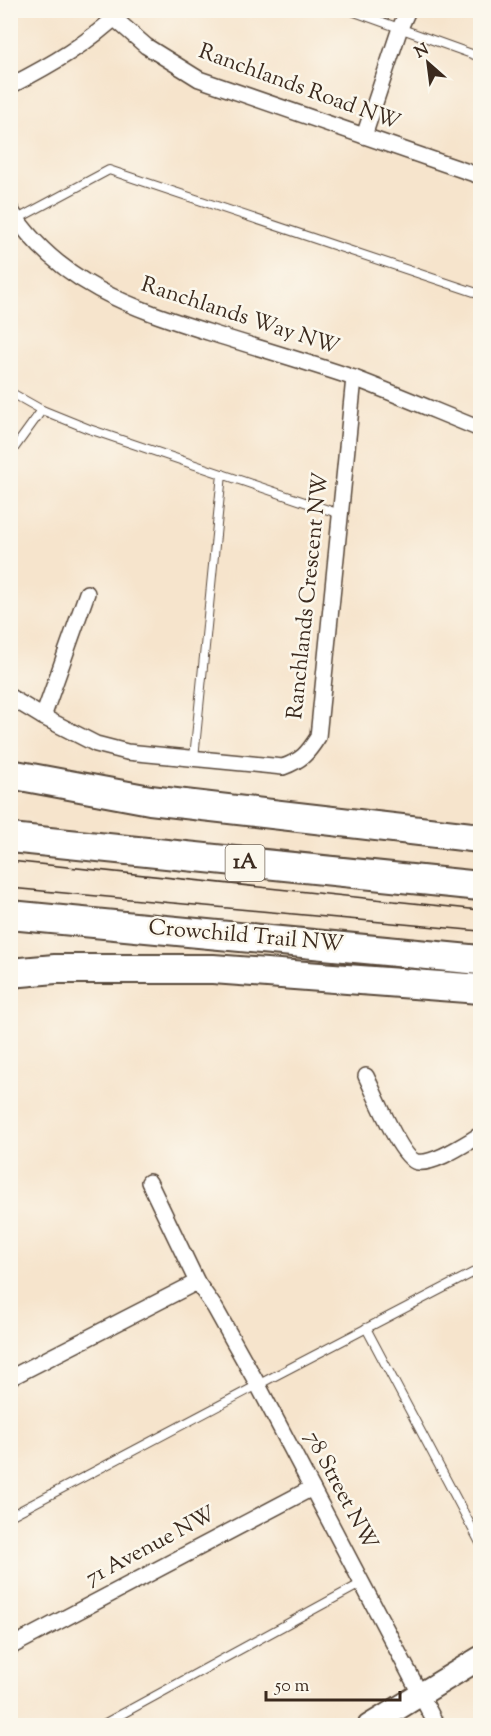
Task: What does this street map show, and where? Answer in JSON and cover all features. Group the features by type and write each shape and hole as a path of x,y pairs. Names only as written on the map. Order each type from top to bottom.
{"highway":[{"path":"10,774 150,800 480,838"},
{"name":"1A","path":"10,838 480,886"},
{"name":"Crowchild Trail NW","path":"10,915 480,960"},
{"path":"10,973 55,969 213,969 480,989"}],"street":[{"path":"364,136 408,10"},
{"path":"10,86 67,54 102,30 118,14"},
{"name":"Ranchlands Road NW","path":"118,14 146,46 199,79 480,176"},
{"name":"Ranchlands Way NW","path":"13,218 56,262 112,298 159,316 354,378 480,429"},
{"name":"Ranchlands Crescent NW","path":"10,697 96,744 127,752 283,767 298,761 309,751 318,737 354,378"},
{"path":"43,717 87,593"},
{"path":"366,1076 400,1145 409,1158 418,1162 430,1161 480,1135"},
{"name":"78 Street NW","path":"149,1182 197,1282 215,1308 258,1384 437,1725"},
{"path":"10,1378 197,1282"},
{"name":"71 Avenue NW","path":"10,1647 312,1488"},
{"path":"369,1725 480,1658"}],"lane":[{"path":"349,10 480,57"},
{"path":"13,218 109,170 480,294"},
{"path":"10,392 42,410 89,429 340,514"},
{"path":"10,454 42,410"},
{"path":"194,758 222,474"},
{"path":"10,1516 480,1269"},
{"path":"366,1328 480,1543"},
{"path":"100,1725 363,1583"}],"tram line":[{"path":"10,861 480,910"},
{"path":"10,888 480,931"}]}
